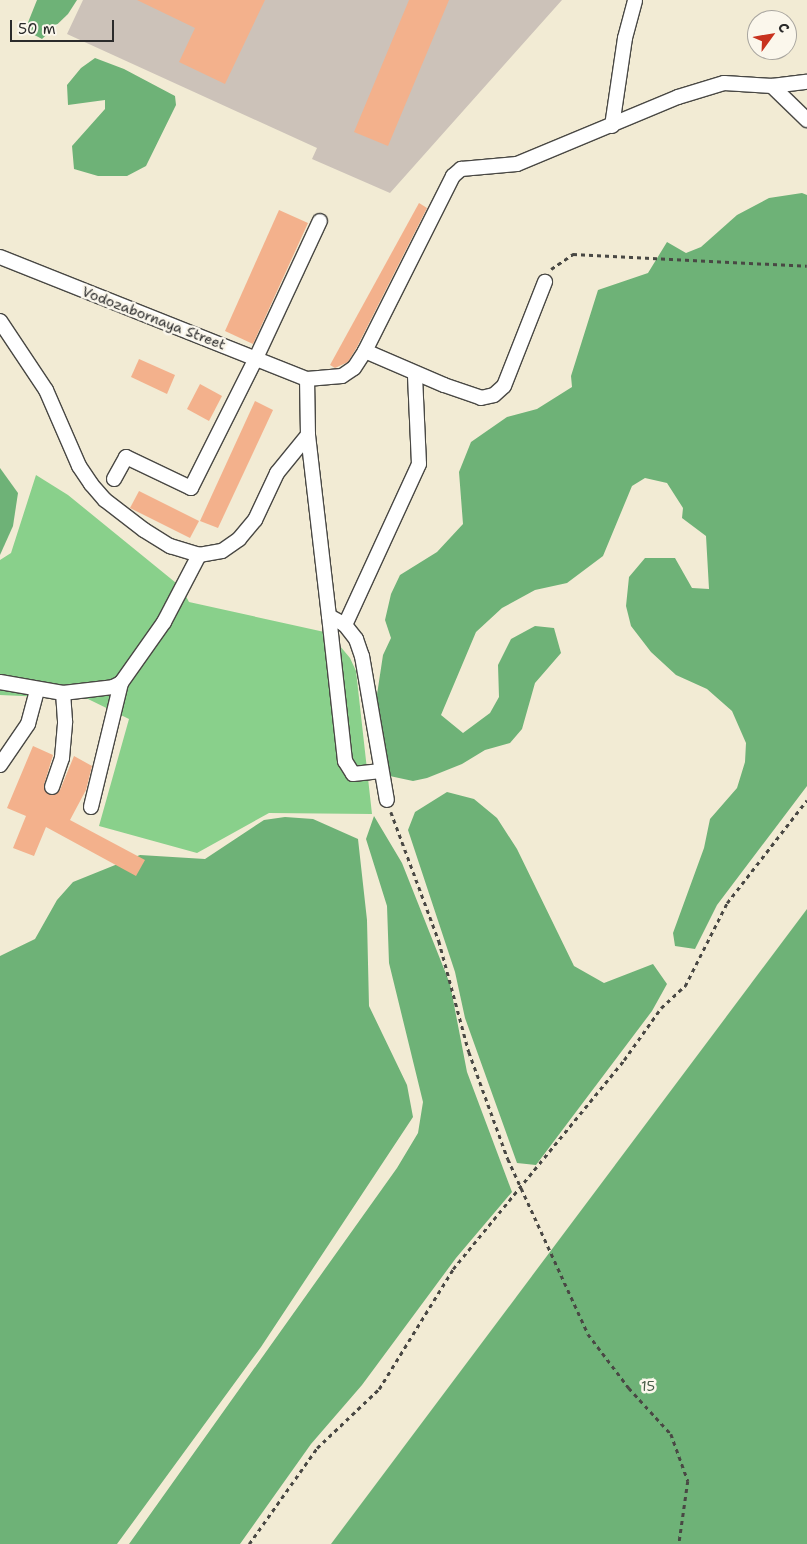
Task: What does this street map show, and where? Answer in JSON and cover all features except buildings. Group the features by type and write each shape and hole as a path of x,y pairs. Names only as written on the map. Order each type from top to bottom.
{"street":[{"path":"612,126 625,38 635,0"},
{"path":"381,771 358,775 349,771 346,761 308,435 307,380 342,376 354,368 365,351 456,172 467,167 517,164 678,97 724,84 772,86 807,82"},
{"path":"772,86 807,120"},
{"path":"114,479 126,457 191,488 256,358 320,221"},
{"name":"Vodozabornaya Street","path":"0,257 307,380"},
{"path":"365,351 415,375 481,398 494,395 504,386 545,282"},
{"path":"0,321 46,390 79,466 91,484 144,530 170,546 199,555 222,551 239,539 255,520 277,473 308,435"},
{"path":"345,625 418,464 415,375"},
{"path":"91,807 121,683 164,622 199,555"},
{"path":"329,616 345,625 356,639 362,656 387,800"},
{"path":"0,682 63,694 106,690 121,683"},
{"path":"0,765 28,724 37,690"},
{"path":"52,787 62,758 65,721 63,694"}],"path":[{"path":"545,282 558,262 573,254 807,266"},
{"path":"387,800 439,941 469,1052 490,1115 588,1334 629,1388 671,1434 688,1481 679,1544"},
{"path":"249,1544 317,1448 379,1389 453,1269 624,1060 661,1008 685,986 727,903 807,800"}],"shaded area":[{"path":"83,0 562,0 390,193 312,159 317,148 67,34"}],"green space":[{"path":"37,0 77,0 68,14 42,39 25,30"},
{"path":"95,58 124,69 175,96 176,105 146,166 127,176 98,176 74,169 72,146 105,109 105,100 68,105 67,85 81,68"},
{"path":"802,193 807,195 807,786 717,905 695,949 675,946 673,933 704,848 710,819 737,788 745,762 746,743 732,711 707,689 676,675 651,652 631,626 626,606 629,577 645,558 675,558 692,588 709,589 706,536 682,518 683,508 667,483 645,478 632,486 603,556 567,583 535,590 502,608 476,632 441,715 463,733 490,713 499,697 498,665 511,639 535,626 554,628 561,653 535,683 522,729 510,743 485,750 462,764 427,778 413,781 385,775 373,721 383,655 391,638 385,620 391,594 400,575 437,552 463,524 459,472 471,442 507,417 537,409 572,387 571,376 598,290 648,273 667,242 686,253 701,247 737,215 769,198"},
{"path":"0,468 18,493 13,526 0,555"},
{"path":"36,475 68,495 181,587 189,602 329,633 350,658 356,671 372,814 269,813 197,853 99,826 129,719 88,699 0,695 0,560 11,553"},
{"path":"447,792 474,799 497,818 517,849 574,966 604,983 653,964 667,984 652,1011 536,1165 517,1163 465,1018 455,972 408,830 415,812"},
{"path":"374,816 402,863 450,984 467,1072 512,1192 456,1258 362,1385 311,1444 240,1544 129,1544 397,1168 418,1133 423,1102 389,963 387,906 366,839"},
{"path":"285,817 313,819 358,839 367,920 369,1006 407,1085 413,1117 261,1347 117,1544 0,1544 0,956 35,939 57,900 73,882 140,855 205,859 264,820"},
{"name":"15","path":"807,909 807,1544 331,1544"}]}
